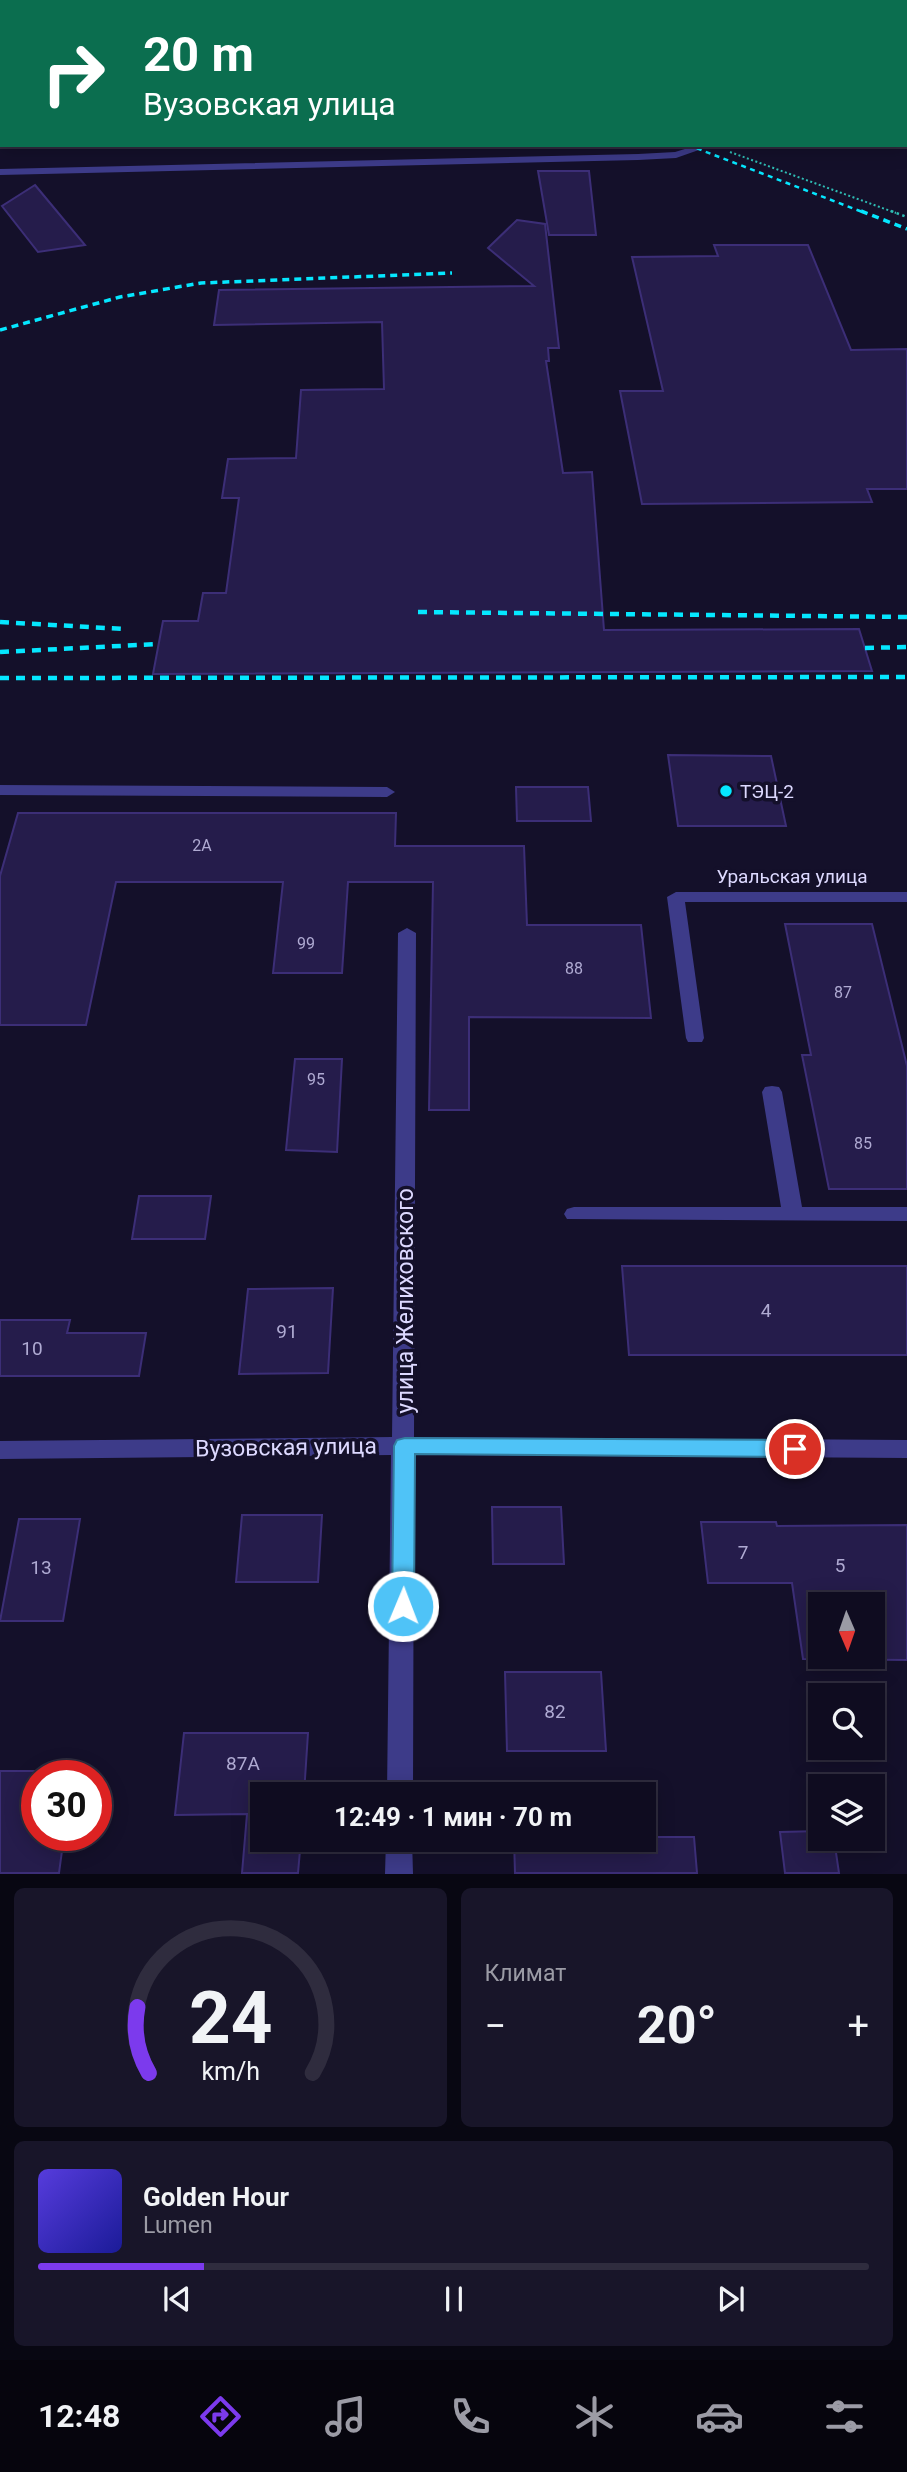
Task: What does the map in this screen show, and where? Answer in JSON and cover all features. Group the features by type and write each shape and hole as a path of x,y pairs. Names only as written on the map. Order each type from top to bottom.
{"street":[{"path":"0,172 638,157 676,155 702,147"},
{"path":"0,790 387,792"},
{"name":"Уральская улица","path":"695,1038 676,897 907,898"},
{"name":"улица Желиховского","path":"400,1782 405,1446 407,933"},
{"path":"772,1092 793,1215"},
{"path":"574,1214 907,1214"},
{"name":"Вузовская улица","path":"0,1450 405,1446 907,1449"},
{"path":"399,1852 399,1874"}],"path":[{"path":"725,150 907,216"}],"building":[{"path":"538,171 589,171 596,235 549,235"},
{"path":"35,185 85,245 38,252 2,206"},
{"path":"517,220 545,224 559,348 548,348 549,361 546,361 563,473 592,472 604,630 859,629 872,671 153,674 163,621 198,621 203,593 226,593 239,498 222,498 228,459 296,458 301,390 384,389 382,322 214,325 219,290 534,286 488,248"},
{"path":"714,245 808,245 851,350 907,349 907,489 867,489 872,502 642,504 620,391 663,391 632,257 718,256"},
{"name":"ТЭЦ-2","path":"668,755 771,756 786,826 678,826"},
{"path":"516,787 588,787 591,821 517,821"},
{"path":"18,813 396,813 395,846 524,846 527,925 641,925 651,1018 469,1017 469,1110 429,1110 433,882 348,882 342,973 273,973 283,882 116,882 86,1025 0,1025 0,876"},
{"path":"785,924 872,924 907,1066 907,1189 829,1189 802,1055 811,1055"},
{"path":"295,1059 342,1059 337,1152 286,1150"},
{"path":"139,1196 211,1196 205,1239 132,1239"},
{"path":"622,1266 907,1266 907,1355 629,1355"},
{"path":"333,1288 328,1373 239,1374 248,1289"},
{"path":"0,1320 70,1320 67,1333 146,1333 139,1376 0,1376"},
{"path":"492,1507 561,1507 564,1564 493,1564"},
{"path":"242,1515 322,1515 318,1582 236,1582"},
{"path":"19,1519 80,1519 63,1621 0,1621"},
{"path":"701,1522 776,1522 777,1526 907,1525 907,1660 886,1660 886,1592 808,1592 808,1659 803,1659 792,1583 708,1583"},
{"path":"505,1672 601,1672 606,1751 507,1751"},
{"path":"184,1733 308,1733 305,1782 250,1782 250,1852 300,1852 298,1873 242,1873 247,1814 175,1815"},
{"path":"0,1771 21,1771 21,1851 62,1851 59,1873 0,1873"},
{"path":"808,1831 808,1851 836,1851 839,1873 785,1873 780,1832"},
{"path":"656,1837 694,1837 697,1873 515,1873 514,1852 656,1852"}],"railway":[{"path":"693,147 865,213"},
{"path":"861,211 907,229"},
{"path":"0,330 120,297 201,283 452,273"},
{"path":"418,612 907,617"},
{"path":"0,622 124,629"},
{"path":"0,652 159,644"},
{"path":"865,648 907,647"},
{"path":"0,678 907,677"}],"place":[{"name":"ТЭЦ-2","path":"726,791"}],"route":[{"path":"403,1606 405,1446 795,1449"}]}
